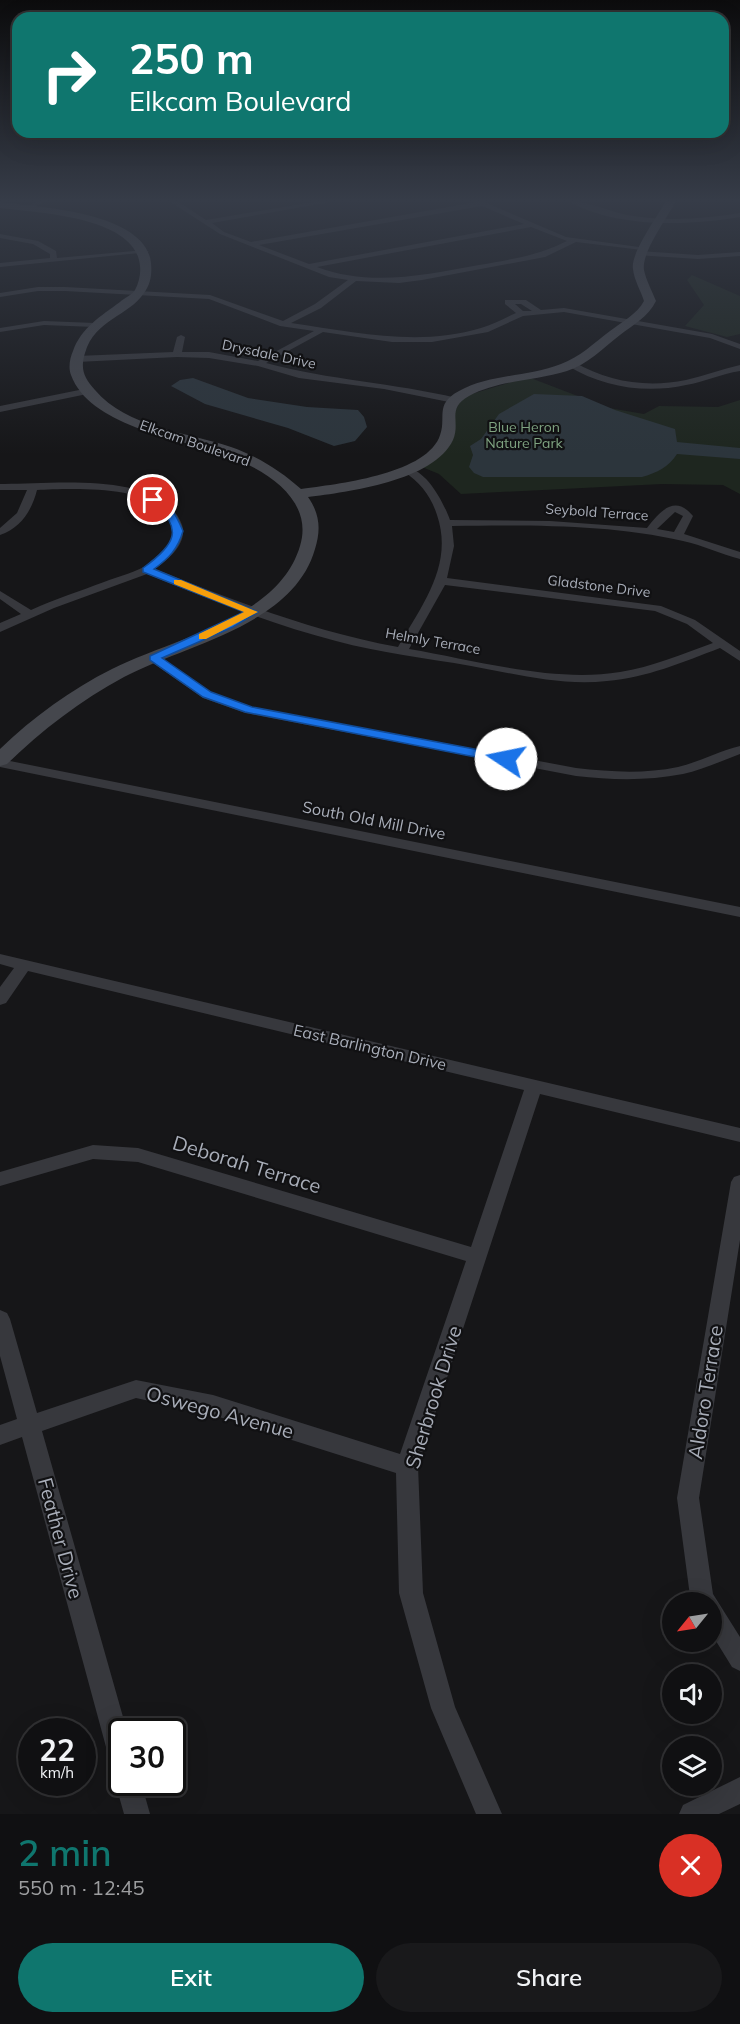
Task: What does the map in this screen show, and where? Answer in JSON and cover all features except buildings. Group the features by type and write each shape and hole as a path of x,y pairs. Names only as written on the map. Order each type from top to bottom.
{"street":[{"path":"77,359 82,341 95,326 140,292 142,286"},
{"path":"283,324 318,306 345,286"},
{"path":"298,494 357,485 407,470 428,458 444,442 449,428 447,411 454,400 487,385 571,364 586,356 631,320 650,301 644,286"},
{"path":"0,295 65,289 210,297 283,324 392,340 432,340 484,330 521,314 564,310 712,336 740,346"},
{"path":"521,314 508,302 523,302 538,311"},
{"path":"0,330 44,323 95,326"},
{"path":"259,364 320,331"},
{"path":"177,354 181,337"},
{"name":"Drysdale Drive","path":"77,359 177,354 209,355 259,364 299,375 384,386 454,400"},
{"name":"Elkcam Boulevard","path":"0,762 24,736 83,693 120,672 230,625 283,591 301,569 310,543 313,520 298,494 273,473 246,458 151,429 105,405 79,380 75,371 77,359"},
{"path":"571,364 592,375 640,385 684,383 740,368"},
{"path":"0,409 90,391"},
{"path":"402,651 441,581 448,563 450,544 447,523 434,495 420,477 407,470"},
{"path":"0,487 124,489 153,500 170,512 178,531 175,544 165,556 147,570 28,614 0,627"},
{"path":"0,532 22,517 32,489"},
{"path":"651,530 667,511 674,508 681,509 688,516 678,535"},
{"name":"Seybold Terrace","path":"447,523 509,521 651,530 716,546 740,556"},
{"name":"Helmly Terrace","path":"147,570 253,612 301,628 402,651 522,672 564,677 603,678 644,673 720,644"},
{"name":"Gladstone Drive","path":"441,581 657,608 691,622 740,657"},
{"path":"0,594 28,614"},
{"path":"154,658 207,695 249,710 576,772 640,776 672,772 710,762 740,750"},
{"name":"South Old Mill Drive","path":"0,762 740,912"},
{"name":"East Barlington Drive","path":"0,959 740,1135"},
{"path":"0,999 24,965"},
{"name":"Sherbrook Drive","path":"489,1814 443,1708 411,1593 407,1466 534,1086"},
{"name":"Deborah Terrace","path":"0,1179 93,1152 138,1155 478,1257"},
{"name":"Aldoro Terrace","path":"701,1592 688,1498 740,1182"},
{"name":"Feather Drive","path":"0,1319 111,1718"},
{"name":"Oswego Avenue","path":"0,1435 136,1389 213,1405 407,1466"},
{"path":"722,1629 740,1659"},
{"path":"692,1814 740,1790"},
{"path":"132,1796 137,1814"}],"green space":[{"path":"691,286 716,286 740,296 740,334 727,337 685,326 704,305"},
{"name":"Blue Heron Nature Park","path":"528,377 609,408 644,414 659,406 718,407 740,400 740,494 723,485 662,484 461,494 439,474 422,467 436,458 451,414 465,396"}],"shaded area":[{"path":"193,378 248,398 307,407 358,410 364,417 367,427 355,441 334,446 288,428 205,404 171,386 180,380"},
{"path":"534,394 582,396 615,410 675,429 677,442 740,448 740,459 677,454 662,469 642,477 483,477 474,473 469,467 473,455 470,446 481,439 499,414"}],"slow traffic":[{"path":"177,582 253,612 230,625 202,636"}],"route":[{"path":"153,500 170,512 176,521 178,531 175,544 165,556 147,570 253,612 230,625 154,658 207,695 249,710 506,759"}]}
